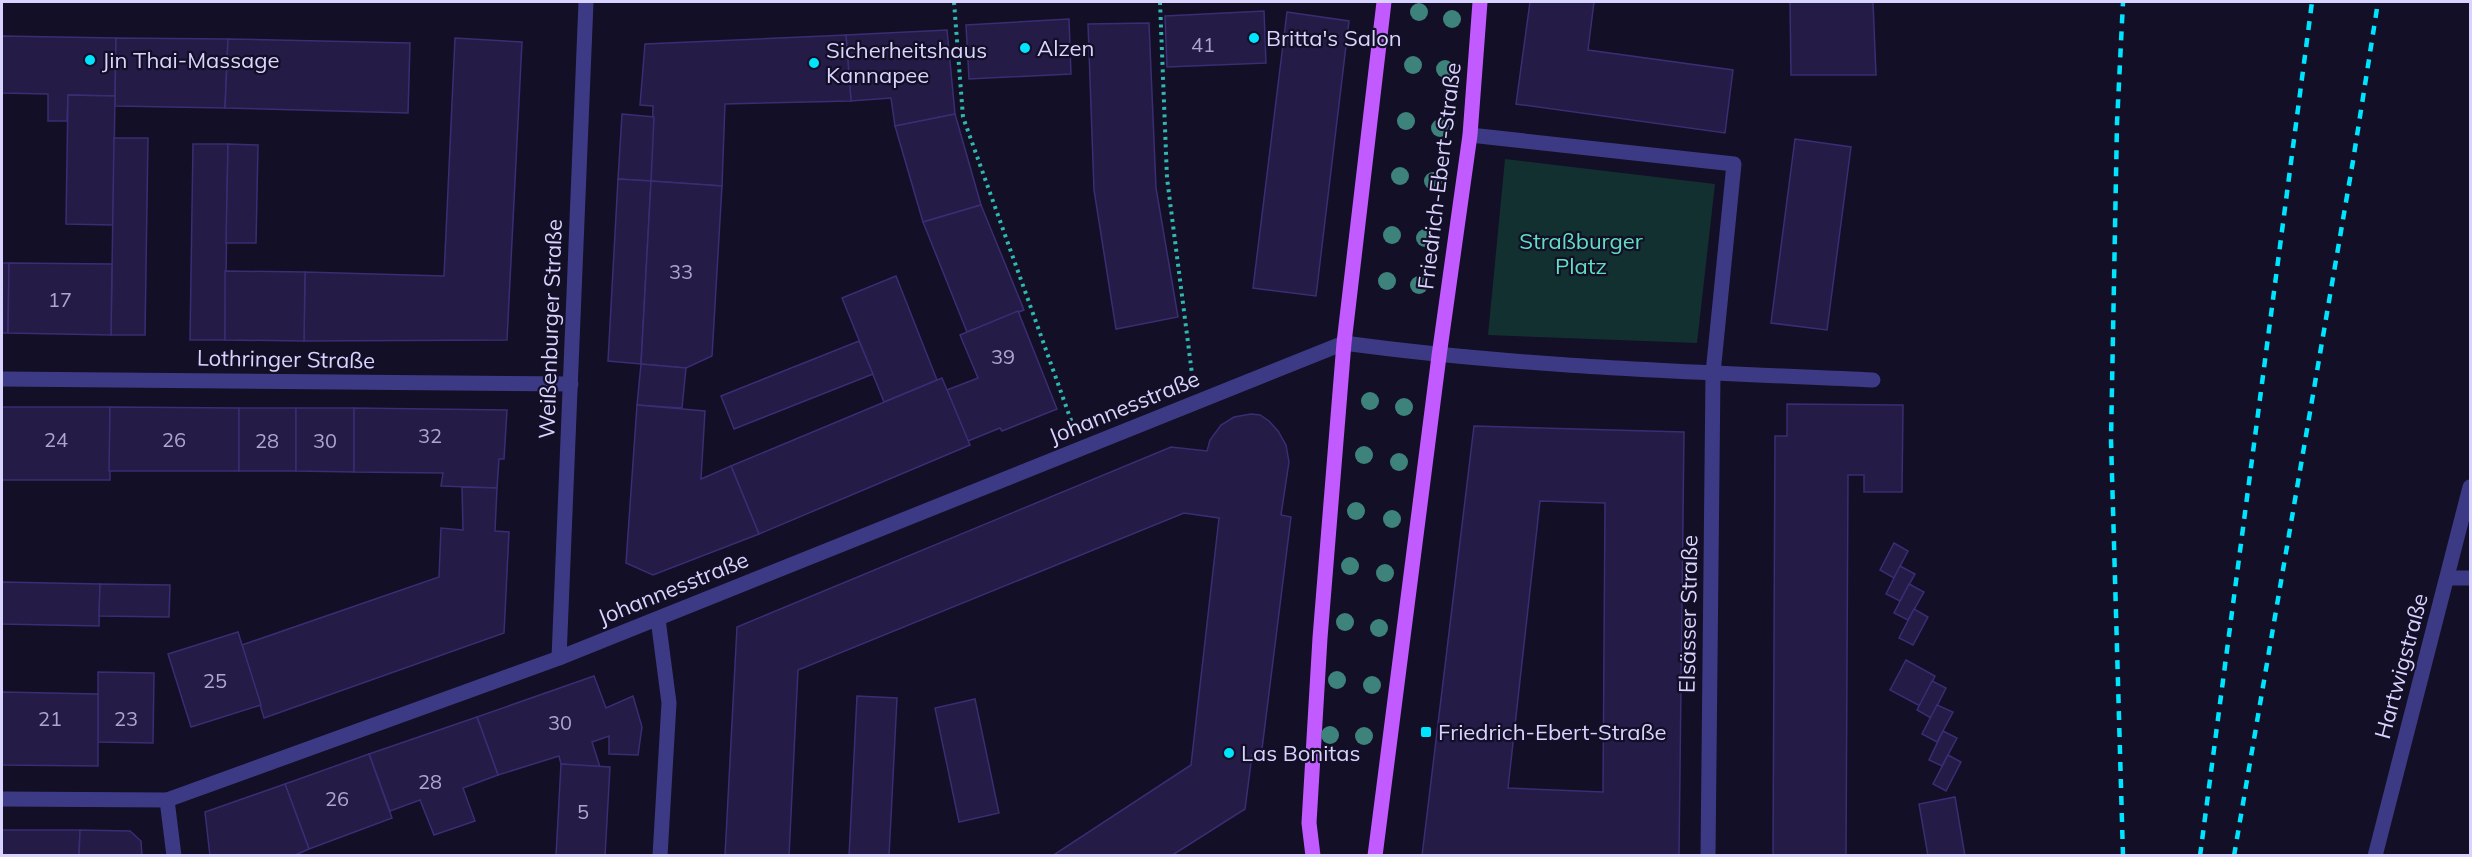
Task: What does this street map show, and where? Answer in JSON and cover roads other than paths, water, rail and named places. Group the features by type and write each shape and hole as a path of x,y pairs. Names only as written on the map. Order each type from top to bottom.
{"main road":[{"path":"1313,855 1309,822 1320,638 1344,344 1384,2"},
{"name":"Friedrich-Ebert-Straße","path":"1375,855 1438,356 1470,135 1480,2"}],"street":[{"name":"Weißenburger Straße","path":"559,658 586,2"},
{"path":"1470,135 1734,164 1713,373"},
{"path":"1344,344 1438,356 1713,373 1873,380"},
{"name":"Johannesstraße","path":"2,800 167,800 559,658 1344,344"},
{"name":"Elsässer Straße","path":"1708,855 1713,373"},
{"name":"Lothringer Straße","path":"2,379 571,384"},
{"name":"Hartwigstraße","path":"2374,855 2470,487"},
{"path":"2447,578 2470,578"},
{"path":"658,619 669,703 660,855"},
{"path":"167,800 174,855"}],"railway":[{"path":"2123,2 2117,123 2111,440 2123,856"},
{"path":"2200,856 2312,2"},
{"path":"2234,856 2378,2"}],"place":[{"name":"Britta's Salon","path":"1254,38"},
{"name":"Alzen","path":"1025,48"},
{"name":"Jin Thai-Massage","path":"90,60"},
{"name":"Sicherheitshaus Kannapee","path":"814,63"},
{"name":"Friedrich-Ebert-Straße","path":"1426,732"},
{"name":"Las Bonitas","path":"1229,753"}],"park label":[{"name":"Straßburger Platz","path":"1581,254"}]}
